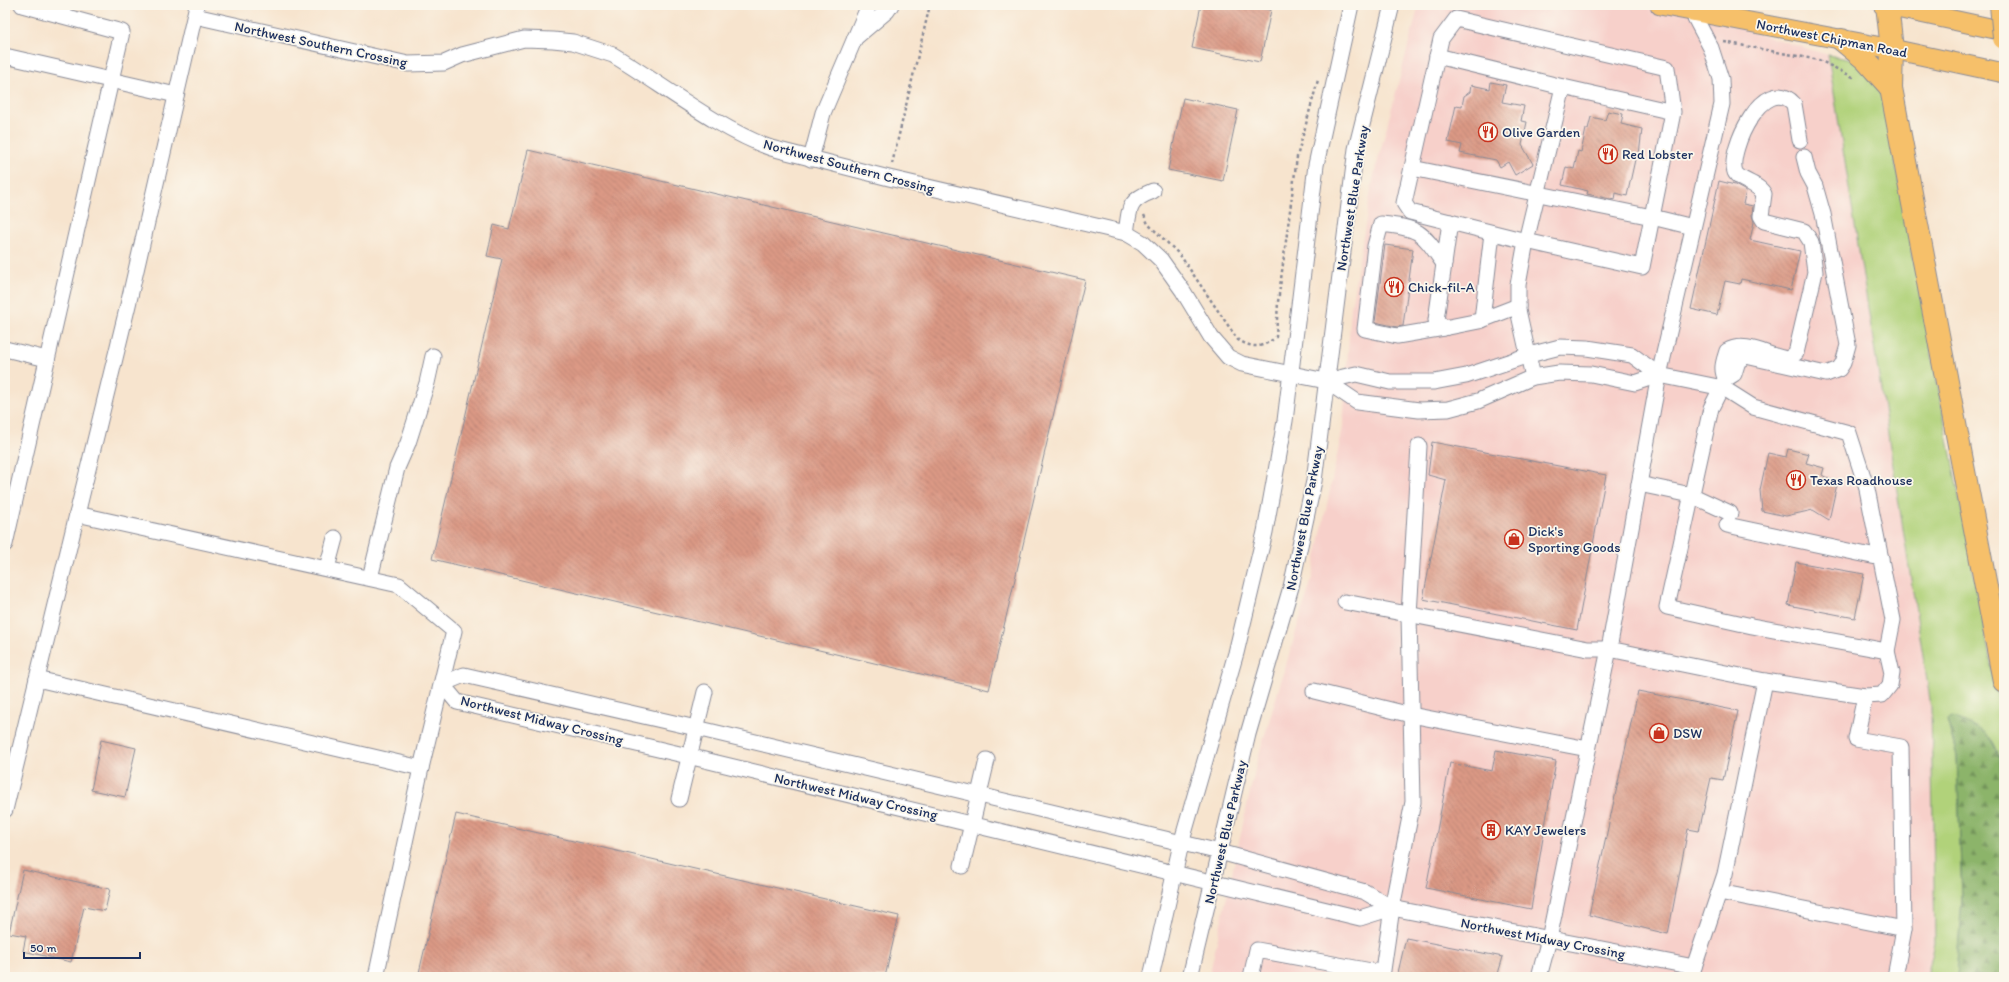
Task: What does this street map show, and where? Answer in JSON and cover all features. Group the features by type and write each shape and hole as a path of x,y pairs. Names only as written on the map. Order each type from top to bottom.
{"highway":[{"path":"1886,5 1892,49 1891,88 2004,681"},
{"path":"2001,5 2004,38"},
{"path":"1842,40 1865,59 1891,88"}],"main road":[{"name":"Northwest Chipman Road","path":"1660,5 1892,49 2004,73"},
{"path":"1886,5 2004,31"}],"street":[{"path":"5,544 122,32 22,5"},
{"path":"811,159 823,113 868,5"},
{"path":"854,39 887,11 891,5"},
{"path":"1151,977 1181,844 1236,653 1265,532 1285,421 1316,165 1351,5"},
{"name":"Northwest Blue Parkway","path":"1190,977 1248,734 1293,579 1314,481 1356,149 1392,5"},
{"path":"5,810 77,514 196,10"},
{"name":"Northwest Southern Crossing","path":"196,10 408,64 444,63 462,55 524,40 573,42 613,55 687,102 755,142 811,159 1126,233 1143,243 1161,260 1183,291 1211,337 1228,357 1242,364 1326,381 1357,402 1419,410 1448,409 1478,401 1533,377 1559,373 1591,374 1635,383 1659,375 1724,383"},
{"path":"1539,977 1549,939 1609,649 1659,375 1722,104 1721,79 1714,56 1692,12"},
{"path":"1456,19 1667,68 1673,112 1642,267 1492,233 1410,212 1404,203 1437,56 1441,40 1456,19"},
{"path":"5,56 176,95"},
{"path":"1437,56 1673,112"},
{"path":"1533,377 1518,306 1518,285 1526,241 1563,86"},
{"path":"1345,602 1588,649 1609,649 1765,681 1865,696 1882,695 1890,685 1892,673 1887,651 1893,620 1867,489 1849,433 1753,407 1724,383 1722,371 1727,351 1733,348 1752,349 1788,359 1796,354 1815,272 1811,242 1804,231 1764,221 1762,216 1764,194 1755,184 1739,176 1735,172 1735,165 1738,147 1748,122 1761,104 1768,99 1783,97 1791,100 1794,104 1800,140"},
{"path":"1804,157 1808,173 1815,186 1823,214 1846,339 1846,357 1839,368 1826,374 1746,356 1738,361 1734,374 1724,383 1711,408 1667,607 1737,623 1887,651"},
{"path":"1412,168 1652,217 1693,227"},
{"path":"1126,233 1131,205 1137,198 1153,191"},
{"path":"1444,328 1436,320 1450,222"},
{"path":"1444,264 1426,237 1407,227 1381,224 1375,246 1365,329 1397,336 1482,320 1518,306"},
{"path":"1482,320 1492,233"},
{"name":"Northwest Southern Crossing","path":"1326,381 1356,374 1390,382 1434,382 1466,376 1529,355 1560,347 1587,348 1632,355 1659,375"},
{"path":"5,349 47,359"},
{"path":"370,578 397,468 408,443 427,383 433,356"},
{"path":"1251,977 1257,950 1382,975 1392,908 1413,802 1409,615 1419,446"},
{"path":"1639,484 1691,495 1729,519 1881,558"},
{"path":"77,514 399,585 454,631 421,768 376,977"},
{"path":"327,568 335,538"},
{"name":"Northwest Midway Crossing","path":"1392,908 1360,918 1175,872 457,702 442,684 464,675 696,728 978,796 1220,852 1365,892 1392,908 1549,939 1692,972"},
{"path":"37,679 421,768"},
{"path":"1692,972 1725,874 1765,681"},
{"path":"1314,691 1411,714 1588,749"},
{"path":"679,799 688,756 705,692"},
{"path":"1865,696 1856,739 1901,746 1904,929 1895,977"},
{"path":"962,866 987,760"},
{"path":"1719,892 1904,929"}],"path":[{"path":"889,178 930,5"},
{"path":"1137,198 1148,224 1180,255 1238,340 1249,346 1265,345 1276,336 1278,302 1296,157 1320,72"}],"shaded area":[{"path":"1419,5 1645,5 1681,10 1828,55 1931,706 1935,942 1927,977 1209,977 1257,761 1311,582 1343,427 1351,307 1373,179"}],"green space":[{"path":"1828,55 1857,61 1879,88 1883,99 2004,732 2004,796 2001,774 1947,720 1957,756 1962,898 1956,977 1927,977 1935,942 1931,706"},
{"path":"1954,717 1975,727 1992,740 1996,747 2002,772 2004,796 2004,977 1956,977 1962,898 1957,756 1947,720"}],"building":[{"path":"1201,5 1244,5 1271,10 1260,62 1192,48"},
{"name":"Olive Garden","path":"1491,82 1506,85 1502,102 1524,106 1521,121 1527,122 1522,145 1533,164 1515,175 1508,162 1500,167 1496,160 1460,153 1462,145 1448,142 1456,105 1462,106 1464,96 1470,92 1471,85 1490,89"},
{"path":"1183,98 1238,110 1223,181 1168,170"},
{"name":"Red Lobster","path":"1608,111 1623,114 1621,124 1642,129 1639,155 1636,155 1627,196 1616,193 1615,200 1587,194 1588,191 1562,185 1566,167 1574,169 1578,151 1581,152 1586,129 1588,129 1591,117 1605,120"},
{"path":"528,150 1085,280 989,690 432,559 502,259 487,256 494,225 509,229"},
{"path":"1719,181 1735,185 1746,191 1743,204 1753,206 1752,215 1754,222 1750,240 1800,251 1791,290 1741,279 1740,284 1725,281 1717,315 1691,309"},
{"name":"Chick-fil-A","path":"1385,245 1413,249 1403,326 1397,327 1375,322"},
{"name":"Dick's Sporting Goods","path":"1432,442 1606,475 1577,630 1423,599 1446,480 1428,475"},
{"name":"Texas Roadhouse","path":"1788,449 1809,454 1806,463 1824,468 1822,475 1837,484 1829,520 1813,510 1786,516 1762,511 1760,490 1768,453 1786,457"},
{"path":"1796,562 1864,574 1855,618 1788,605"},
{"path":"1638,691 1738,711 1723,780 1711,778 1699,831 1688,829 1668,934 1589,915"},
{"path":"101,740 136,748 125,797 91,790"},
{"name":"KAY Jewelers","path":"1496,750 1556,761 1531,909 1426,888 1450,763 1492,771"},
{"path":"456,814 899,916 885,977 418,977"},
{"path":"23,870 110,889 105,911 84,907 71,962 23,951 26,936 9,933"},
{"path":"1406,938 1503,957 1497,977 1397,977"}],"place":[{"name":"Olive Garden","path":"1488,132"},
{"name":"Red Lobster","path":"1608,154"},
{"name":"Chick-fil-A","path":"1394,287"},
{"name":"Texas Roadhouse","path":"1796,480"},
{"name":"Dick's Sporting Goods","path":"1514,539"},
{"name":"DSW","path":"1659,733"},
{"name":"KAY Jewelers","path":"1491,830"}]}
